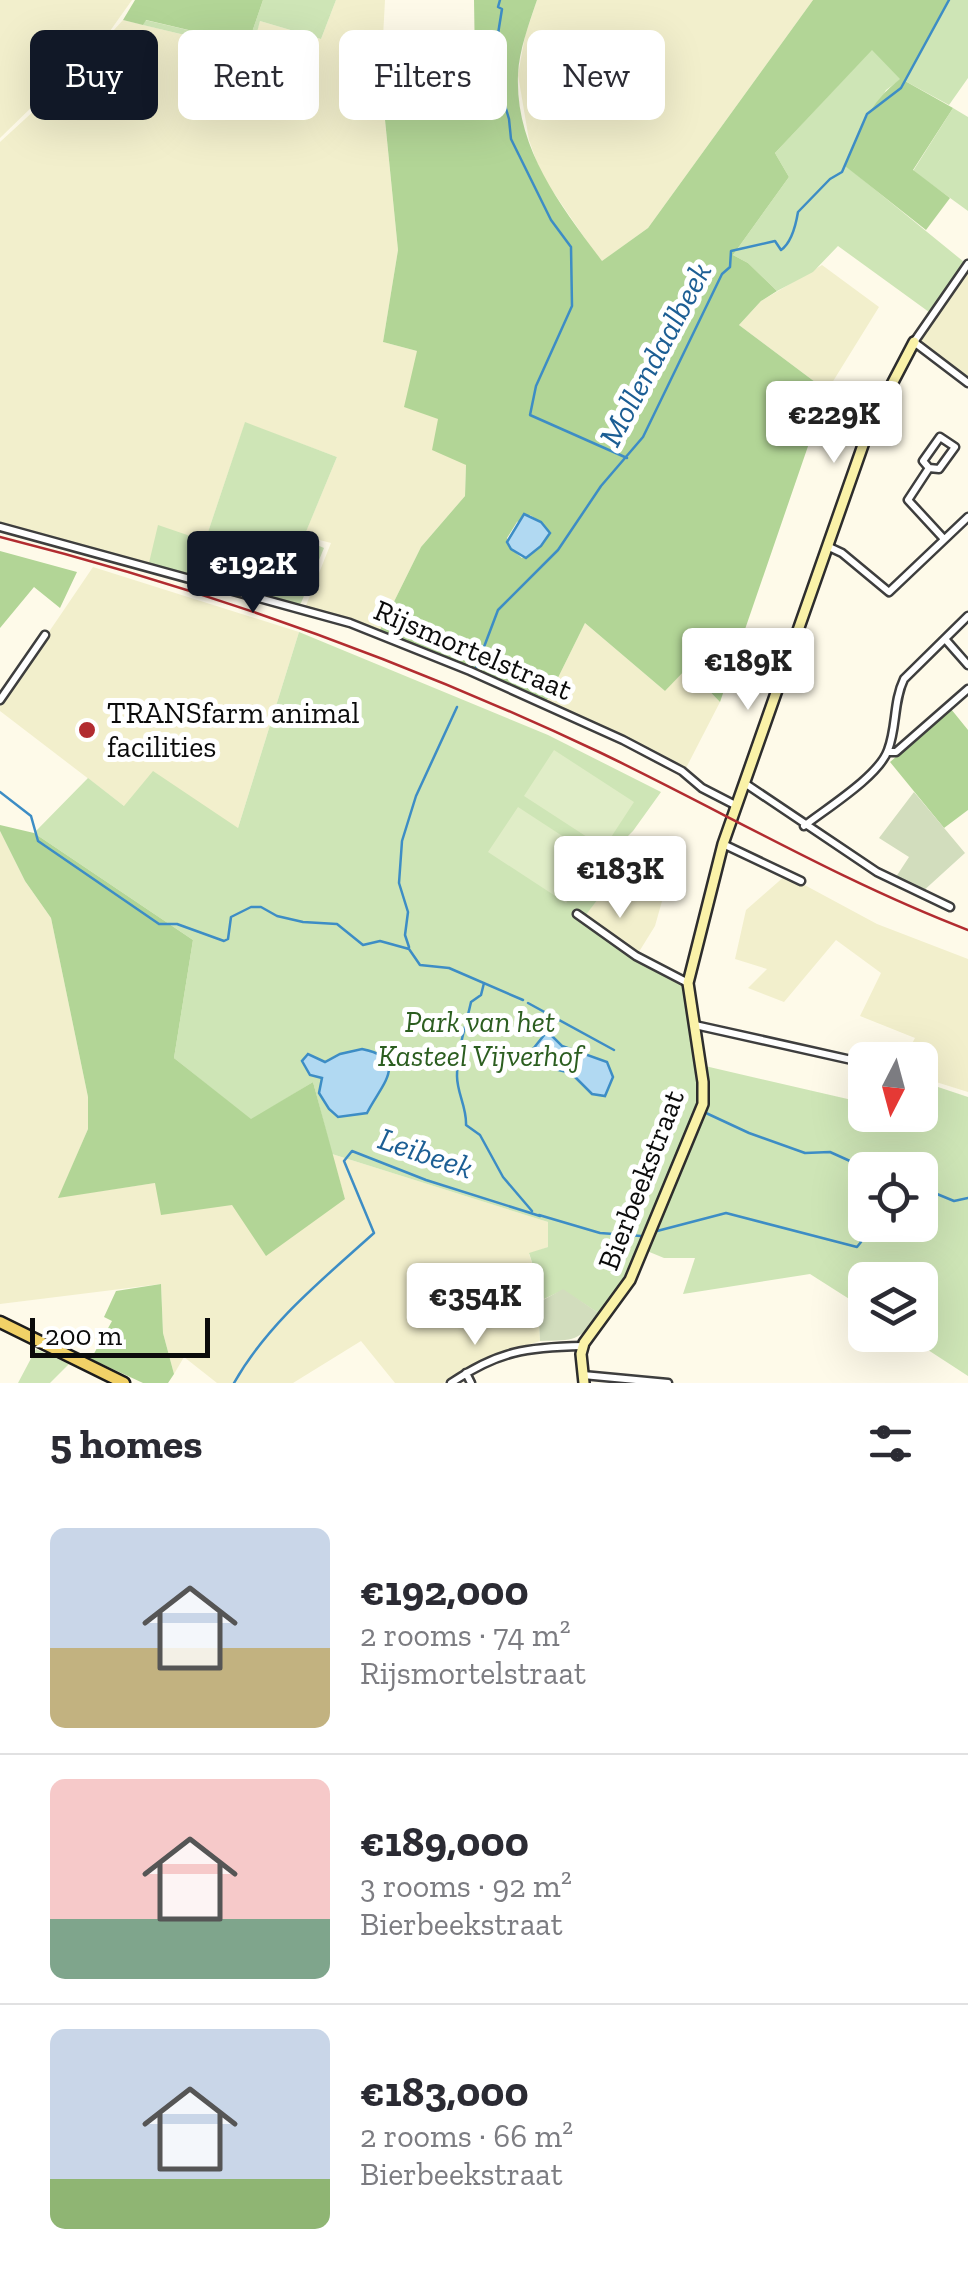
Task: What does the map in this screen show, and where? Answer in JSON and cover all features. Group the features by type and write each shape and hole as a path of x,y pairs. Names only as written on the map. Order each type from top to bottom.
{"main road":[{"path":"0,1322 124,1383"}],"street":[{"name":"Bierbeekstraat","path":"582,1346 630,1280 701,1110 704,1094 688,983 723,844 869,428 914,342 968,264"},
{"path":"914,342 968,383"},
{"path":"940,436 955,448 939,469 929,468 923,461 940,436"},
{"path":"929,468 908,500 944,540"},
{"path":"827,546 842,553 889,592 968,517"},
{"name":"Rijsmortelstraat","path":"0,527 218,590 350,623 607,732 682,771 702,788 738,807"},
{"path":"804,826 878,768 888,752 898,692 904,680 968,616"},
{"path":"0,700 45,635"},
{"path":"945,639 968,665"},
{"path":"888,752 896,752 968,690"},
{"path":"746,784 876,872 950,908"},
{"path":"723,844 802,881"},
{"path":"577,914 636,956 688,983"},
{"path":"694,1025 848,1059"},
{"path":"451,1383 499,1357 531,1347 582,1346 584,1379 668,1383"},
{"path":"466,1373 471,1383"}],"shaded area":[{"path":"0,0 132,0 111,30 30,30 30,109 0,138"},
{"path":"336,0 385,0 383,30 339,30 339,120 385,120 398,250 383,342 417,351 438,419 466,465 465,496 421,547 379,632 305,608 331,543 304,536 337,457 245,423 205,541 148,567 0,525 0,142 30,114 30,120 158,120 158,30 114,30 123,20 178,33 178,120 319,120 321,39"},
{"path":"537,0 813,0 648,228 601,262 541,174 529,140 518,75 527,30"},
{"path":"260,21 290,30 257,30"},
{"path":"822,265 879,307 827,391 739,325 761,301"},
{"path":"968,272 968,379 923,346 921,340"},
{"path":"93,567 299,632 238,828 124,806 0,711 0,704"},
{"path":"585,623 665,691 686,668 720,702 685,770 546,702"},
{"path":"0,831 25,881 51,918 88,1097 88,1129 59,1197 155,1183 232,1205 345,1199 332,1154 548,1222 548,1247 529,1254 544,1299 538,1303 540,1341 479,1361 443,1383 395,1383 361,1341 293,1383 217,1383 184,1357 174,1374 163,1333 161,1284 0,1304"},
{"path":"629,859 671,869 655,926 637,955 584,917"},
{"path":"786,875 877,924 968,959 968,1092 938,1083 938,1042 913,1042 915,1038 860,1016 881,973 836,940 784,1002 748,988 767,969 735,959 746,910"}],"green space":[{"path":"135,0 263,0 253,30 188,30 146,20 143,25 123,20"},
{"path":"263,0 336,0 321,39 319,30 290,30 260,21 258,30 253,30"},
{"path":"474,0 537,0 518,75 524,127 544,175 602,261 648,228 813,0 949,0 905,81 953,108 913,170 950,198 926,230 845,166 866,118 900,79 872,50 775,153 789,177 733,255 748,263 777,291 761,301 739,325 827,391 720,702 687,668 665,691 585,623 546,702 379,632 421,547 465,496 466,465 432,450 438,419 404,407 417,351 383,342 398,250 385,120 507,120 507,30 474,30","holes":["530,515 550,533 522,558 511,549 507,538 517,522"]},
{"path":"949,0 968,0 968,78 949,105 905,81"},
{"path":"145,20 188,30 178,30 178,33 143,25"},
{"path":"872,49 901,79 886,90 846,166 964,262 929,312 838,246 813,272 777,291 748,263 733,255 789,177 775,153"},
{"path":"953,108 968,117 968,211 913,171"},
{"path":"245,422 337,457 303,539 324,548 301,603 296,606 148,567 158,525 205,541"},
{"path":"0,551 77,572 60,608 34,587 0,628"},
{"name":"Park van het Kasteel Vijverhof","path":"299,632 548,735 661,792 613,851 624,865 582,920 683,982 700,1100 622,1289 600,1314 563,1290 544,1299 529,1253 548,1247 548,1222 332,1154 313,1082 251,1120 174,1058 193,940 34,833 88,778 124,806 153,771 238,828"},
{"path":"951,709 968,730 968,810 944,828 890,762"},
{"path":"554,750 634,802 604,848 524,796"},
{"path":"914,792 965,853 921,893 894,880 909,857 879,838"},
{"path":"518,807 596,858 566,903 488,852"},
{"path":"0,825 34,833 193,940 174,1058 251,1119 313,1082 345,1199 266,1256 232,1205 161,1215 155,1183 58,1198 88,1129 88,1097 51,918 25,881"},
{"path":"705,1066 848,1099 848,1132 938,1132 938,1087 968,1097 968,1376 931,1352 938,1352 938,1262 848,1262 848,1298 810,1274 683,1294 695,1258 664,1258 647,1251 708,1106"},
{"path":"161,1284 163,1333 174,1374 168,1383 143,1383 91,1359 112,1321 104,1317 116,1291"},
{"path":"563,1289 600,1314 575,1338 540,1341 538,1303"},
{"path":"36,1349 69,1364 50,1383 18,1383"}],"water":[{"path":"524,514 541,522 550,533 526,558 507,542"},
{"path":"545,1034 562,1046 607,1062 613,1077 605,1096 592,1094 571,1073 537,1065 529,1054"},
{"path":"362,1049 385,1059 388,1074 367,1113 338,1117 319,1093 322,1078 310,1075 302,1061 308,1054 325,1062"}],"waterway":[{"path":"500,0 493,65 511,139 551,220 571,247 572,306 536,386 530,415 627,458"},
{"name":"Mollendaalbeek","path":"476,668 498,610 558,550 601,486 643,437 722,274 730,267 731,251 775,241 781,250 785,247 798,212 842,172 867,114 901,88 949,0"},
{"name":"Mollendaalbeek","path":"409,947 405,935 408,912 399,883 402,841 416,796 457,707"},
{"path":"0,792 31,816 38,841 159,924 177,924 224,941 228,939 231,917 251,907 261,907 277,916 303,922 337,924 363,945 380,941 409,949 420,965 449,968 523,1000"},
{"path":"484,983 481,995 471,1002 458,1057 457,1082 466,1125 480,1135 503,1177 532,1211"},
{"path":"528,1003 614,1050"},
{"path":"706,1113 805,1153 830,1152 848,1160"},
{"name":"Leibeek","path":"234,1383 280,1321 374,1233 344,1161 352,1151 426,1180 540,1216"},
{"path":"938,1194 954,1201 968,1198"},
{"path":"657,1231 726,1213 857,1247 861,1242"},
{"path":"539,1215 600,1233 641,1236"}],"railway":[{"path":"0,537 230,604 453,687 599,752 874,890 968,930"}],"place":[{"name":"TRANSfarm animal facilities","path":"87,730"}]}
